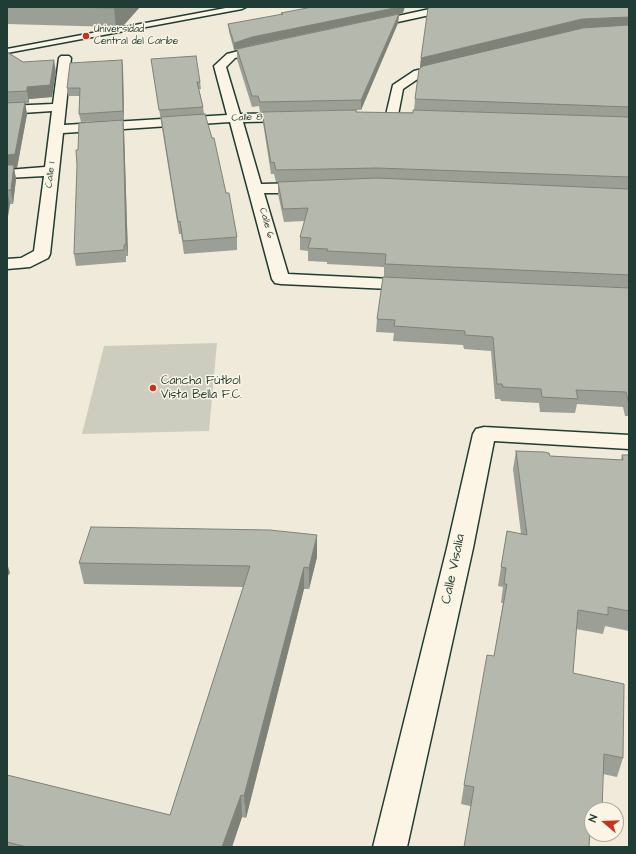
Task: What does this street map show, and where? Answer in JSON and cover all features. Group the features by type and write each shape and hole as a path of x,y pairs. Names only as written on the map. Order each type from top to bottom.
{"street":[{"path":"353,28 453,7"},
{"name":"Calle 6","path":"276,44 231,56 220,66 281,278 423,285"},
{"name":"Calle 1","path":"7,264 24,263 42,254 65,58"},
{"path":"392,115 397,88 418,73 455,64"},
{"path":"7,110 59,107"},
{"path":"376,115 408,115"},
{"name":"Calle 8","path":"57,129 234,118 305,116"},
{"path":"7,174 51,171"},
{"path":"256,189 324,187"},
{"name":"Calle Visalia","path":"390,847 458,556 484,434 629,442"}],"lane":[{"path":"7,51 242,7"}],"shaded area":[{"name":"Cancha Fútbol Vista Bella F.C.","path":"217,343 209,431 82,434 104,346"}],"building":[{"path":"62,7 121,7 114,8"},
{"path":"312,7 399,7 252,37 234,43 228,24"},
{"path":"629,7 629,17 582,19 421,58 428,8"},
{"path":"399,14 361,100 260,102 258,96 252,96 237,49"},
{"path":"629,25 629,107 415,99 419,69 423,66 583,28"},
{"path":"7,52 23,62 54,60 50,85 27,87 27,91 7,92"},
{"path":"196,56 200,82 197,82 203,107 159,110 151,59"},
{"path":"122,60 123,111 79,114 80,88 67,88 70,63"},
{"path":"25,102 15,154 7,155 7,103"},
{"path":"356,110 356,112 413,113 413,110 629,117 629,177 377,168 276,170 274,162 271,163 262,112"},
{"path":"205,114 212,138 214,138 226,193 229,193 237,237 183,241 180,221 178,222 161,117"},
{"path":"123,120 126,244 124,245 124,250 74,254 77,165 76,150 78,150 79,123"},
{"path":"7,165 14,165 11,190 7,190"},
{"path":"377,178 629,189 629,275 385,264 386,254 327,251 328,249 308,248 311,238 300,237 308,208 283,209 278,182"},
{"path":"383,277 629,288 629,401 626,392 576,390 578,399 542,397 541,389 503,387 502,384 497,384 493,337 465,335 465,331 394,326 395,320 377,319"},
{"path":"516,451 544,452 549,453 550,456 623,460 622,455 629,455 629,611 608,607 608,615 578,610 573,673 624,684 623,758 604,754 602,802 584,802 584,842 589,842 589,847 464,847 474,787 464,785 487,655 494,656 507,584 504,584 506,568 501,567 507,531 527,535"},
{"path":"91,527 270,530 317,535 309,568 304,567 244,796 241,795 222,847 27,847 7,842 7,775 170,815 250,566 79,563"}],"place":[{"name":"Universidad Central del Caribe","path":"86,36"},
{"name":"Cancha Fútbol Vista Bella F.C.","path":"153,388"}]}
